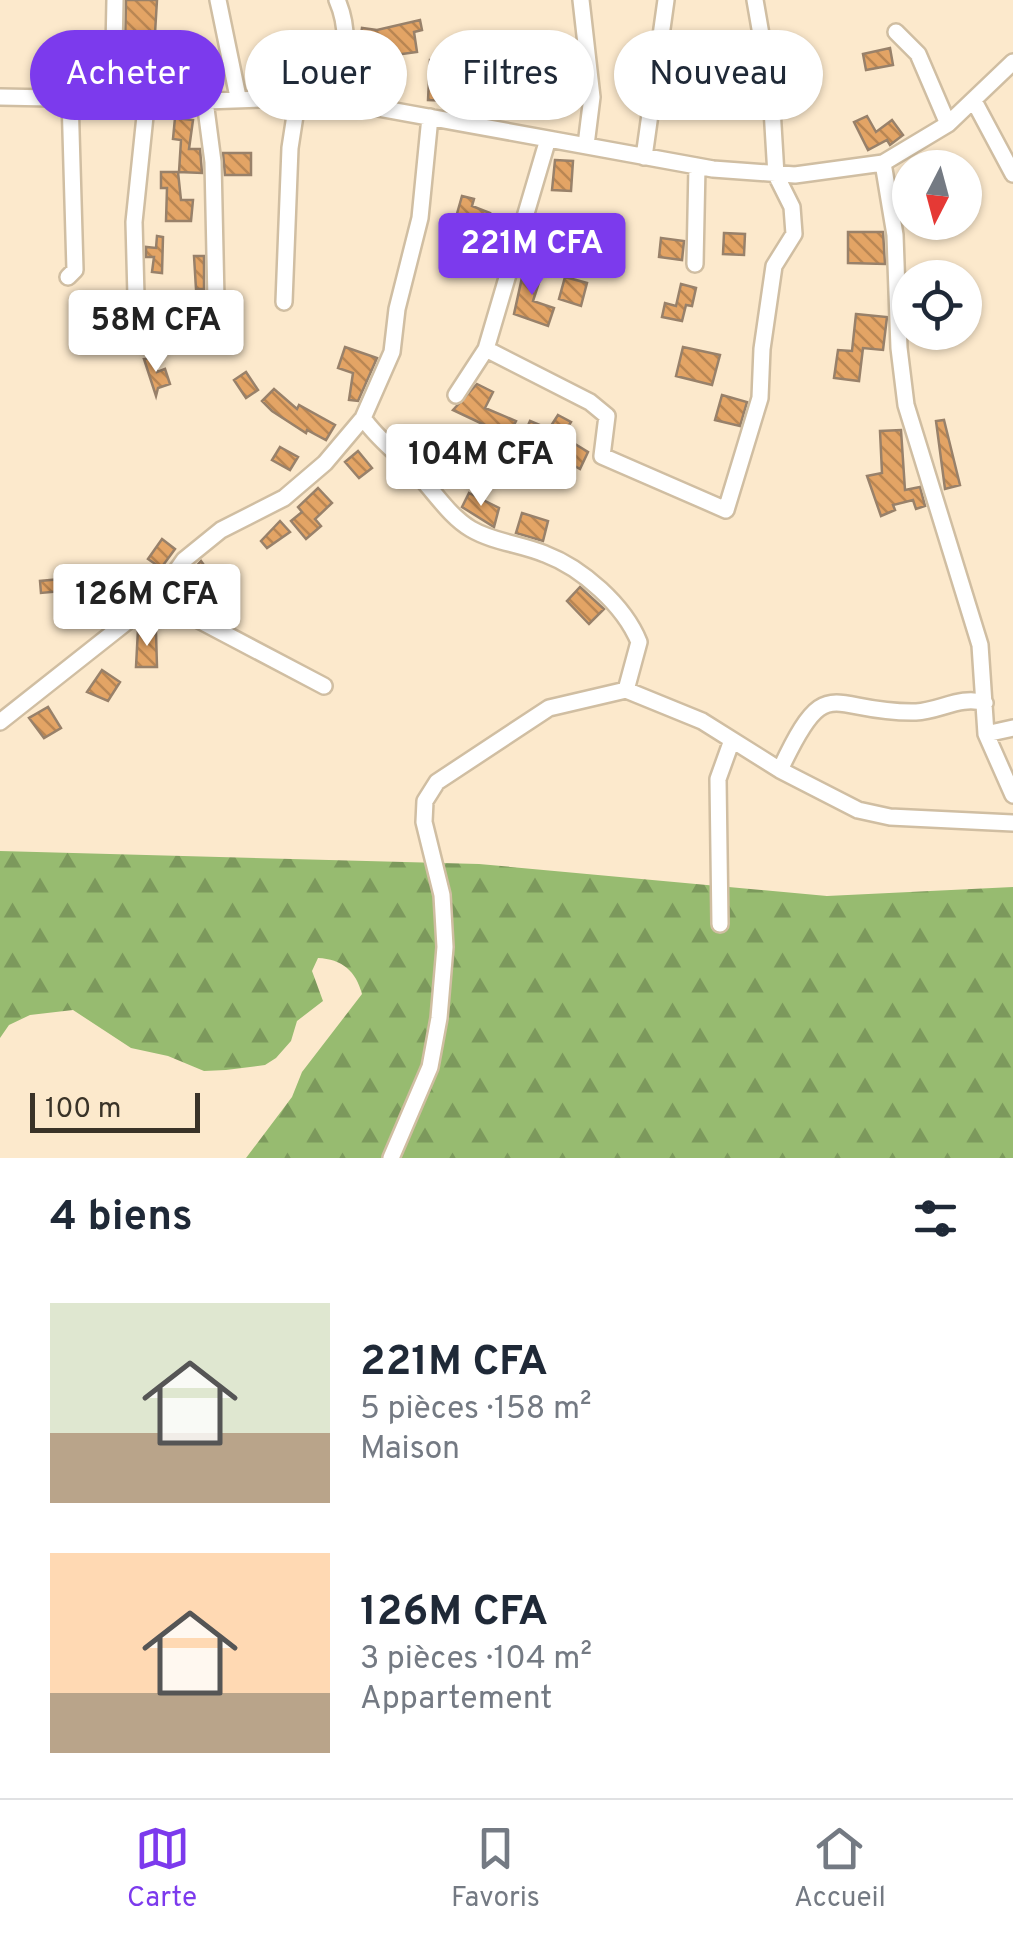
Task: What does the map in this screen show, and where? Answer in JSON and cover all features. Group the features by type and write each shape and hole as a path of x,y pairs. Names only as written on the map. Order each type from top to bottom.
{"street":[{"path":"115,30 116,0"},
{"path":"218,0 238,97"},
{"path":"337,0 347,30"},
{"path":"581,0 592,97 586,145"},
{"path":"644,157 666,0"},
{"path":"486,349 590,402 607,416 602,456 726,510 760,398 762,349 774,266 794,234 792,207 776,175 771,92 755,0"},
{"path":"896,32 918,54 948,124"},
{"path":"445,120 697,166 776,175 845,172 884,163 948,124 1013,62"},
{"path":"0,97 30,97"},
{"path":"225,99 245,97"},
{"path":"974,101 1013,174"},
{"path":"68,277 75,270 71,120"},
{"path":"137,334 134,222 145,120"},
{"path":"207,120 216,300"},
{"path":"284,302 294,120"},
{"path":"0,722 6,704 84,658 157,598 184,560 232,522 249,518 284,498 325,463 363,418 392,352 396,309 420,218 430,120"},
{"path":"456,394 486,349 548,140"},
{"path":"884,163 895,235 906,405 980,645 986,734 1013,795"},
{"path":"695,264 697,166"},
{"path":"363,418 380,443 414,470 456,518 489,538 548,555 604,594 625,617 639,642 626,690"},
{"path":"157,598 324,686"},
{"path":"392,1158 430,1067 439,1018 445,947 442,895 424,822 425,801 437,782 549,708 626,690 702,721 780,770 858,810 890,817 1013,823"},
{"path":"780,770 799,728 820,707 836,700 920,712 974,699 985,703"},
{"path":"986,734 1013,728"},
{"path":"720,924 718,779 732,740"}],"green space":[{"path":"0,851 479,864 827,896 1013,887 1013,1158 246,1158 292,1097 302,1072 362,994 352,973 341,964 318,958 312,971 323,1001 297,1021 291,1041 265,1065 204,1071 168,1056 131,1048 73,1010 30,1015 9,1025 0,1038"}],"building":[{"path":"126,0 157,0 155,30 125,30"},
{"path":"420,20 422,30 414,32 417,52 407,53 407,30 377,30"},
{"path":"890,48 893,65 866,70 863,54"},
{"path":"867,116 876,132 892,120 903,135 890,145 887,140 868,150 854,122"},
{"path":"175,120 193,120 189,149 200,149 202,173 179,172 181,140 173,139"},
{"path":"223,153 251,153 251,175 225,175"},
{"path":"555,160 573,161 571,191 552,190"},
{"path":"161,172 178,172 181,200 193,200 191,221 166,221 167,188 161,188"},
{"path":"462,196 474,199 472,206 490,213 484,230 467,224 462,238 451,235"},
{"path":"848,232 883,232 885,264 848,263"},
{"path":"724,233 745,234 744,255 723,254"},
{"path":"157,236 163,237 162,273 152,272 154,257 146,257 146,247 156,248"},
{"path":"661,238 684,241 682,260 659,257"},
{"path":"194,256 204,256 204,289 196,289"},
{"path":"525,264 543,270 533,301 554,308 548,326 514,314"},
{"path":"565,277 587,283 581,306 559,299"},
{"path":"681,284 696,288 692,306 686,305 682,321 662,317 665,303 676,306"},
{"path":"856,314 887,317 883,350 863,348 859,381 834,378 838,350 852,351"},
{"path":"345,347 377,358 358,401 349,400 353,373 338,368"},
{"path":"683,347 720,355 712,385 676,376"},
{"path":"156,358 157,372 165,369 170,384 158,388 156,396 144,359"},
{"path":"246,372 258,390 246,398 234,380"},
{"path":"477,384 493,392 485,408 516,421 508,436 453,410"},
{"path":"274,389 297,409 299,405 335,425 326,440 307,430 306,433 272,411 262,401"},
{"path":"722,395 747,402 740,426 715,420"},
{"path":"558,415 571,422 562,436 588,452 580,469 531,441 534,433 526,430 530,421 549,429"},
{"path":"944,420 960,485 945,489 936,421"},
{"path":"901,430 905,490 920,487 925,506 916,509 913,500 893,505 895,510 881,516 867,476 882,473 880,431"},
{"path":"280,447 298,457 290,470 272,460"},
{"path":"358,451 372,468 359,478 345,462"},
{"path":"318,488 332,503 315,519 321,526 306,539 291,521 302,512 298,507"},
{"path":"469,493 499,508 494,527 462,507"},
{"path":"522,513 548,521 543,541 516,533"},
{"path":"280,521 290,532 267,548 261,541"},
{"path":"162,539 175,549 161,568 148,559"},
{"path":"201,561 206,568 197,574 203,578 193,593 180,585"},
{"path":"83,580 83,589 41,593 40,581"},
{"path":"580,587 604,609 589,624 567,601"},
{"path":"138,629 156,632 157,667 136,667"},
{"path":"102,670 120,682 108,701 87,692"},
{"path":"48,707 61,728 44,738 29,718"}]}
